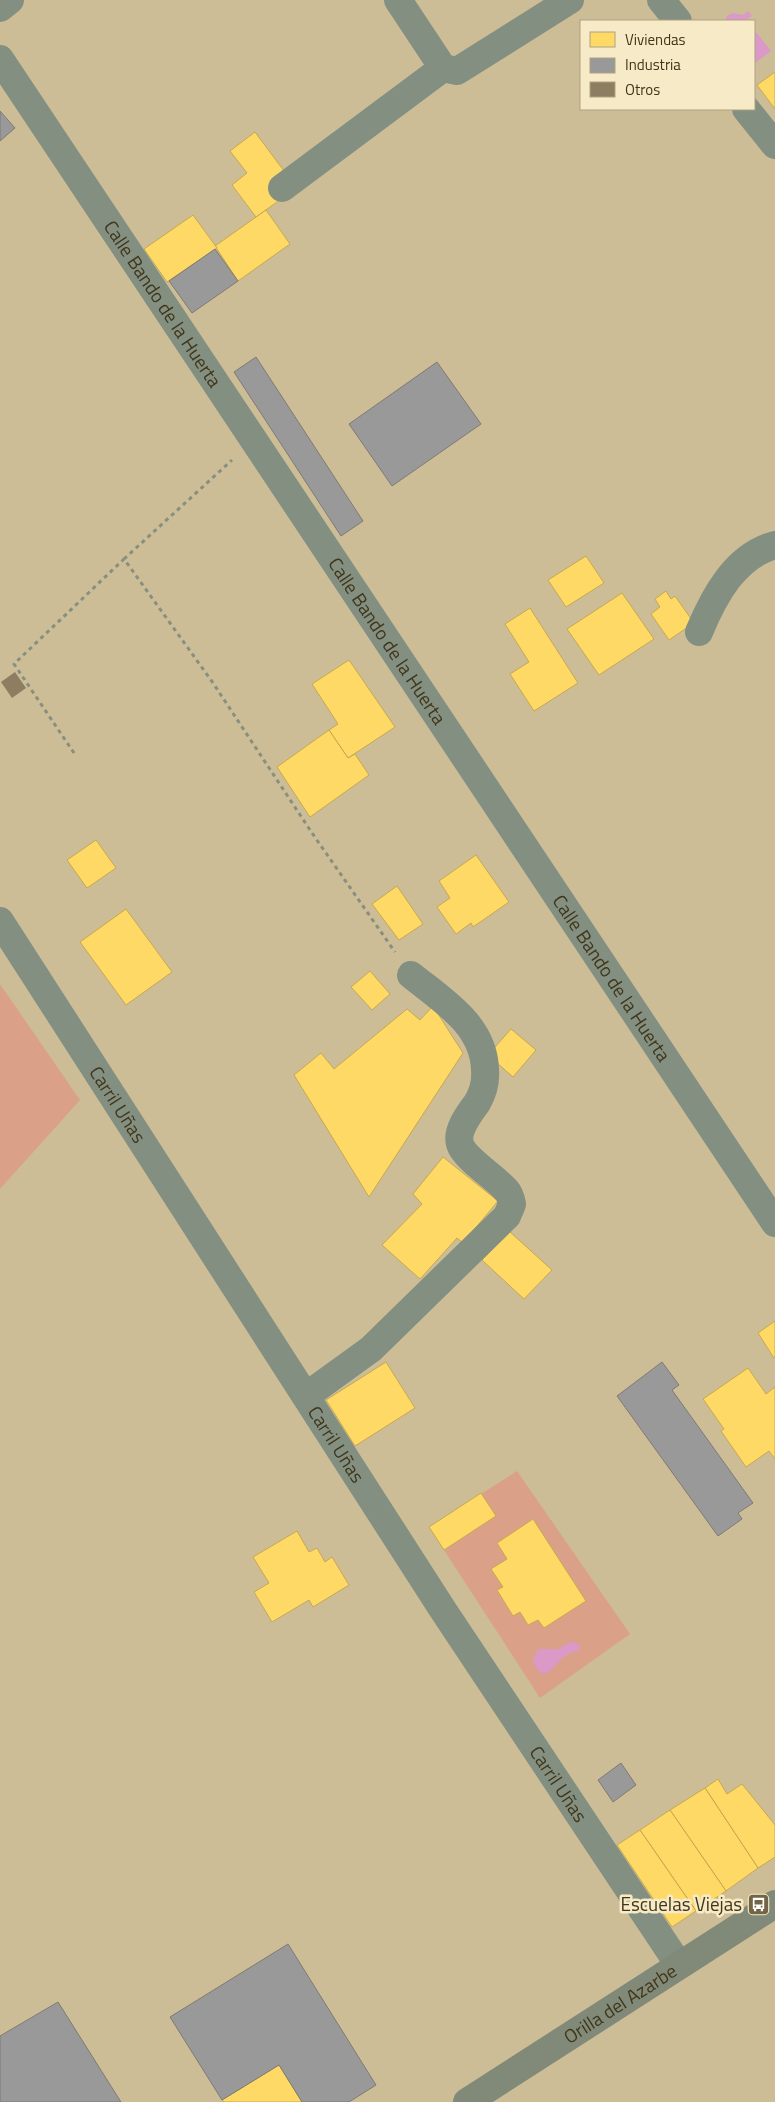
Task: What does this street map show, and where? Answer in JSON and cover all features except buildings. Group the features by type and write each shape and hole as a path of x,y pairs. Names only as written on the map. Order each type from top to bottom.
{"main road":[{"name":"Orilla del Azarbe","path":"466,2102 775,1904"}],"street":[{"path":"0,8 10,0"},
{"path":"398,0 443,68 457,71 570,0"},
{"path":"661,0 677,20"},
{"name":"Calle Bando de la Huerta","path":"0,59 775,1222"},
{"path":"282,188 443,68"},
{"path":"747,110 775,145"},
{"path":"699,632 710,604 740,564 761,549 775,545"},
{"name":"Carril Uñas","path":"0,921 443,1610 679,1965"},
{"path":"306,1396 371,1349 507,1216 512,1204 507,1191 469,1156 460,1145 461,1129 482,1096 485,1058 478,1039 468,1022 412,975"}],"path":[{"path":"74,753 14,664 124,559 232,460 237,452"},
{"path":"124,559 213,684 312,833 412,975"}],"shaded area":[{"path":"748,11 752,16 747,20 726,20 726,17 732,13 743,15"},
{"path":"755,33 757,33 771,51 755,63"},
{"path":"0,984 80,1100 0,1189"},
{"path":"517,1471 630,1634 540,1698 429,1527"},
{"path":"572,1641 580,1646 580,1649 565,1656 545,1674 537,1669 533,1661 537,1651 540,1649 558,1649"}],"place":[{"name":"Escuelas Viejas","path":"758,1904"}]}
